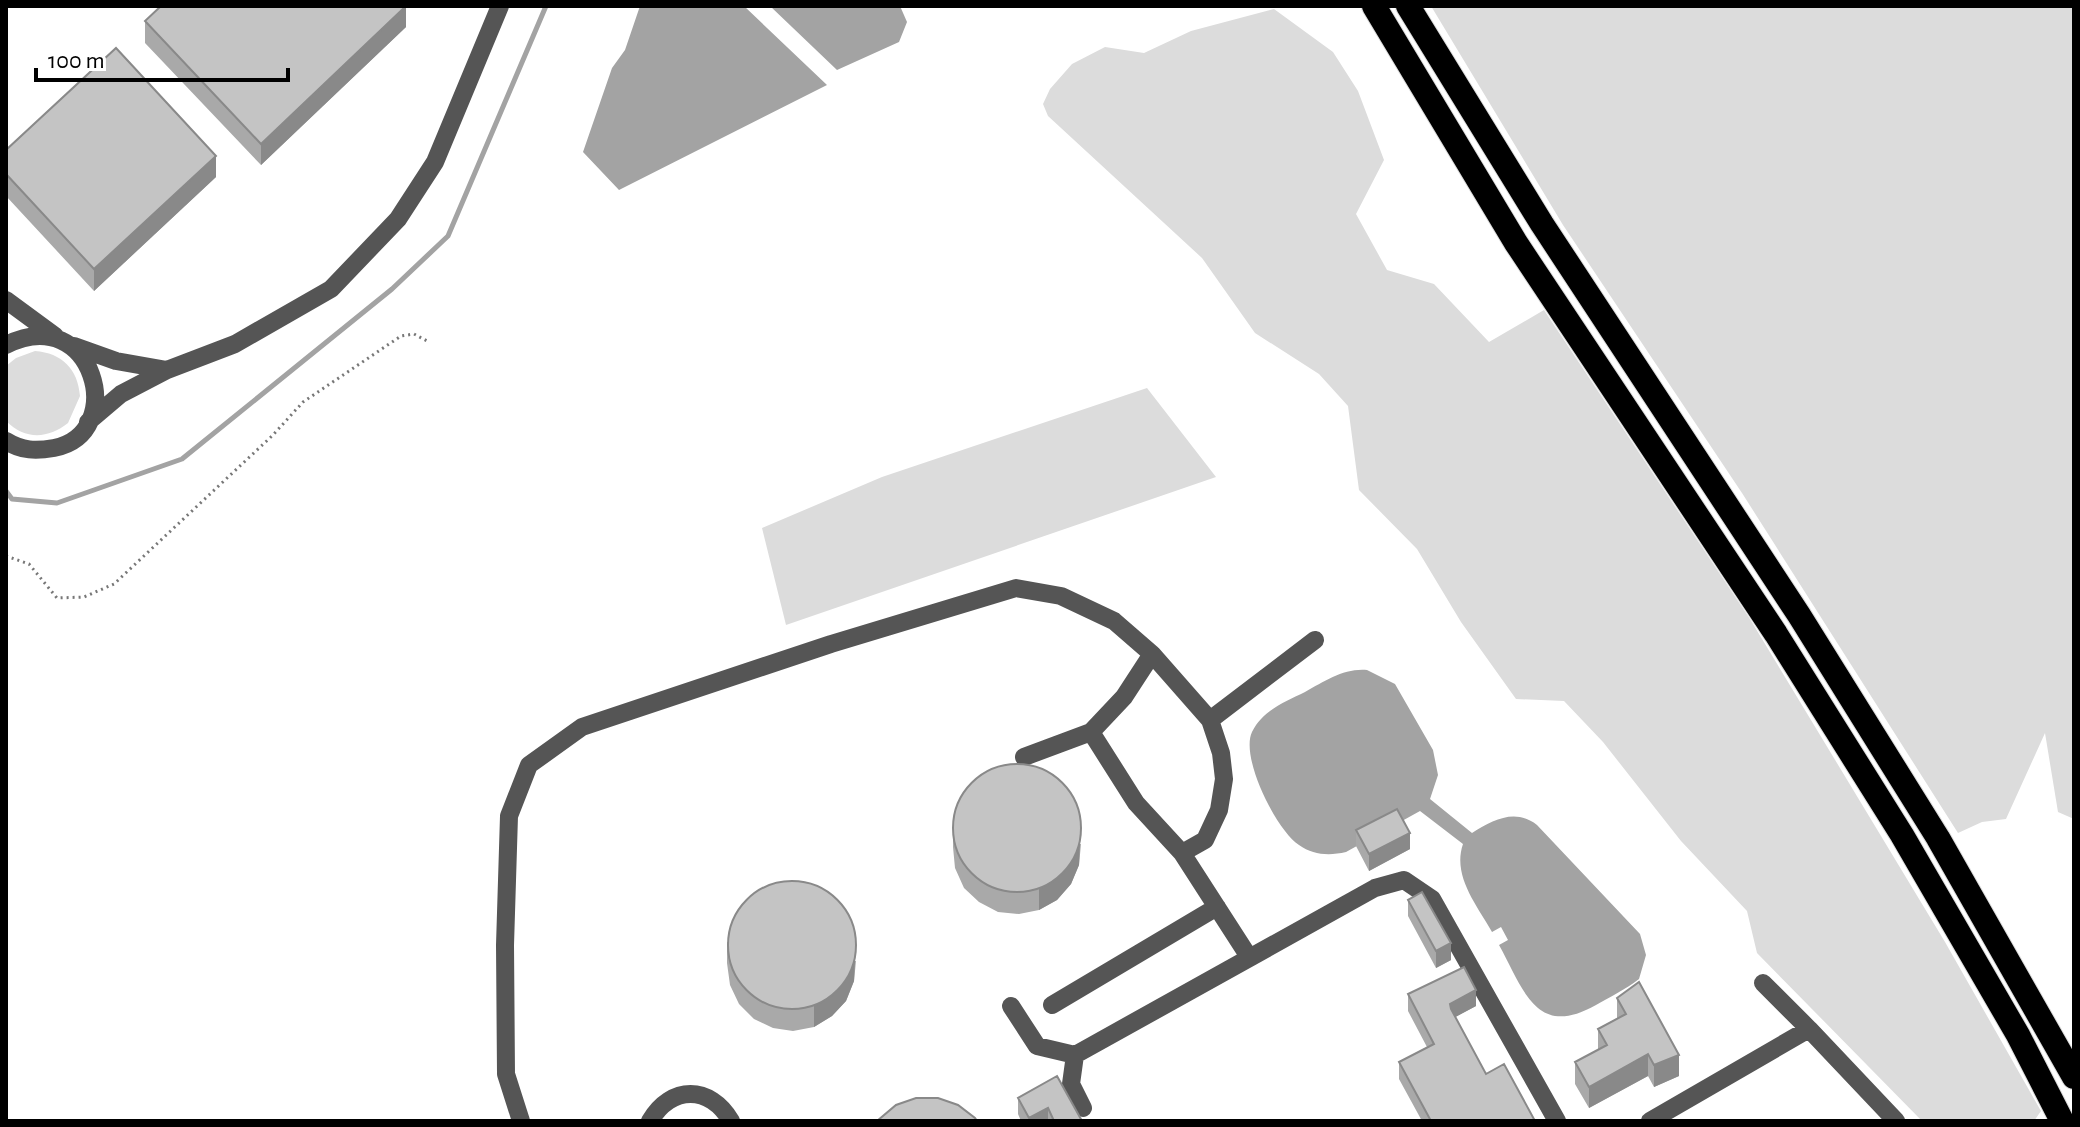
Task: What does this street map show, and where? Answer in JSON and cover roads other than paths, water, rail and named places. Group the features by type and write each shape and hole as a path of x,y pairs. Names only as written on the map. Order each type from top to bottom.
{"highway":[{"path":"1374,6 1516,243 1776,634 1902,835 2018,1035 2062,1121"},
{"path":"1408,6 1542,224 1799,615 1921,812 2049,1028 2074,1077"}],"street":[{"path":"6,441 37,451 60,447 77,436 88,422 121,394 167,370 235,344 331,289 398,219 435,162 500,6"},
{"path":"6,300 84,358 95,385 95,401 88,422"},
{"path":"6,345 34,335 116,361 167,370"},
{"path":"521,1121 506,1074 505,945 509,816 529,765 582,727 831,644 1016,588 1061,596 1114,621 1152,654 1210,720 1221,753 1224,779 1219,810 1205,840 1182,853"},
{"path":"1210,720 1315,640"},
{"path":"1024,757 1091,732 1124,697 1152,654"},
{"path":"1091,732 1136,803 1182,853 1249,957"},
{"path":"1011,1006 1037,1046 1075,1055 1375,888 1404,880 1432,899 1557,1121"},
{"path":"1052,1005 1217,907"},
{"path":"1763,983 1896,1121"},
{"path":"1650,1121 1809,1029"},
{"path":"1075,1055 1071,1084 1083,1108"},
{"path":"650,1121 672,1099 689,1094 734,1103 744,1121"},
{"path":"706,1096 722,1106 731,1121"}],"waterway":[{"path":"6,491 12,499 57,503 182,459 392,289 448,236 546,6"}]}
